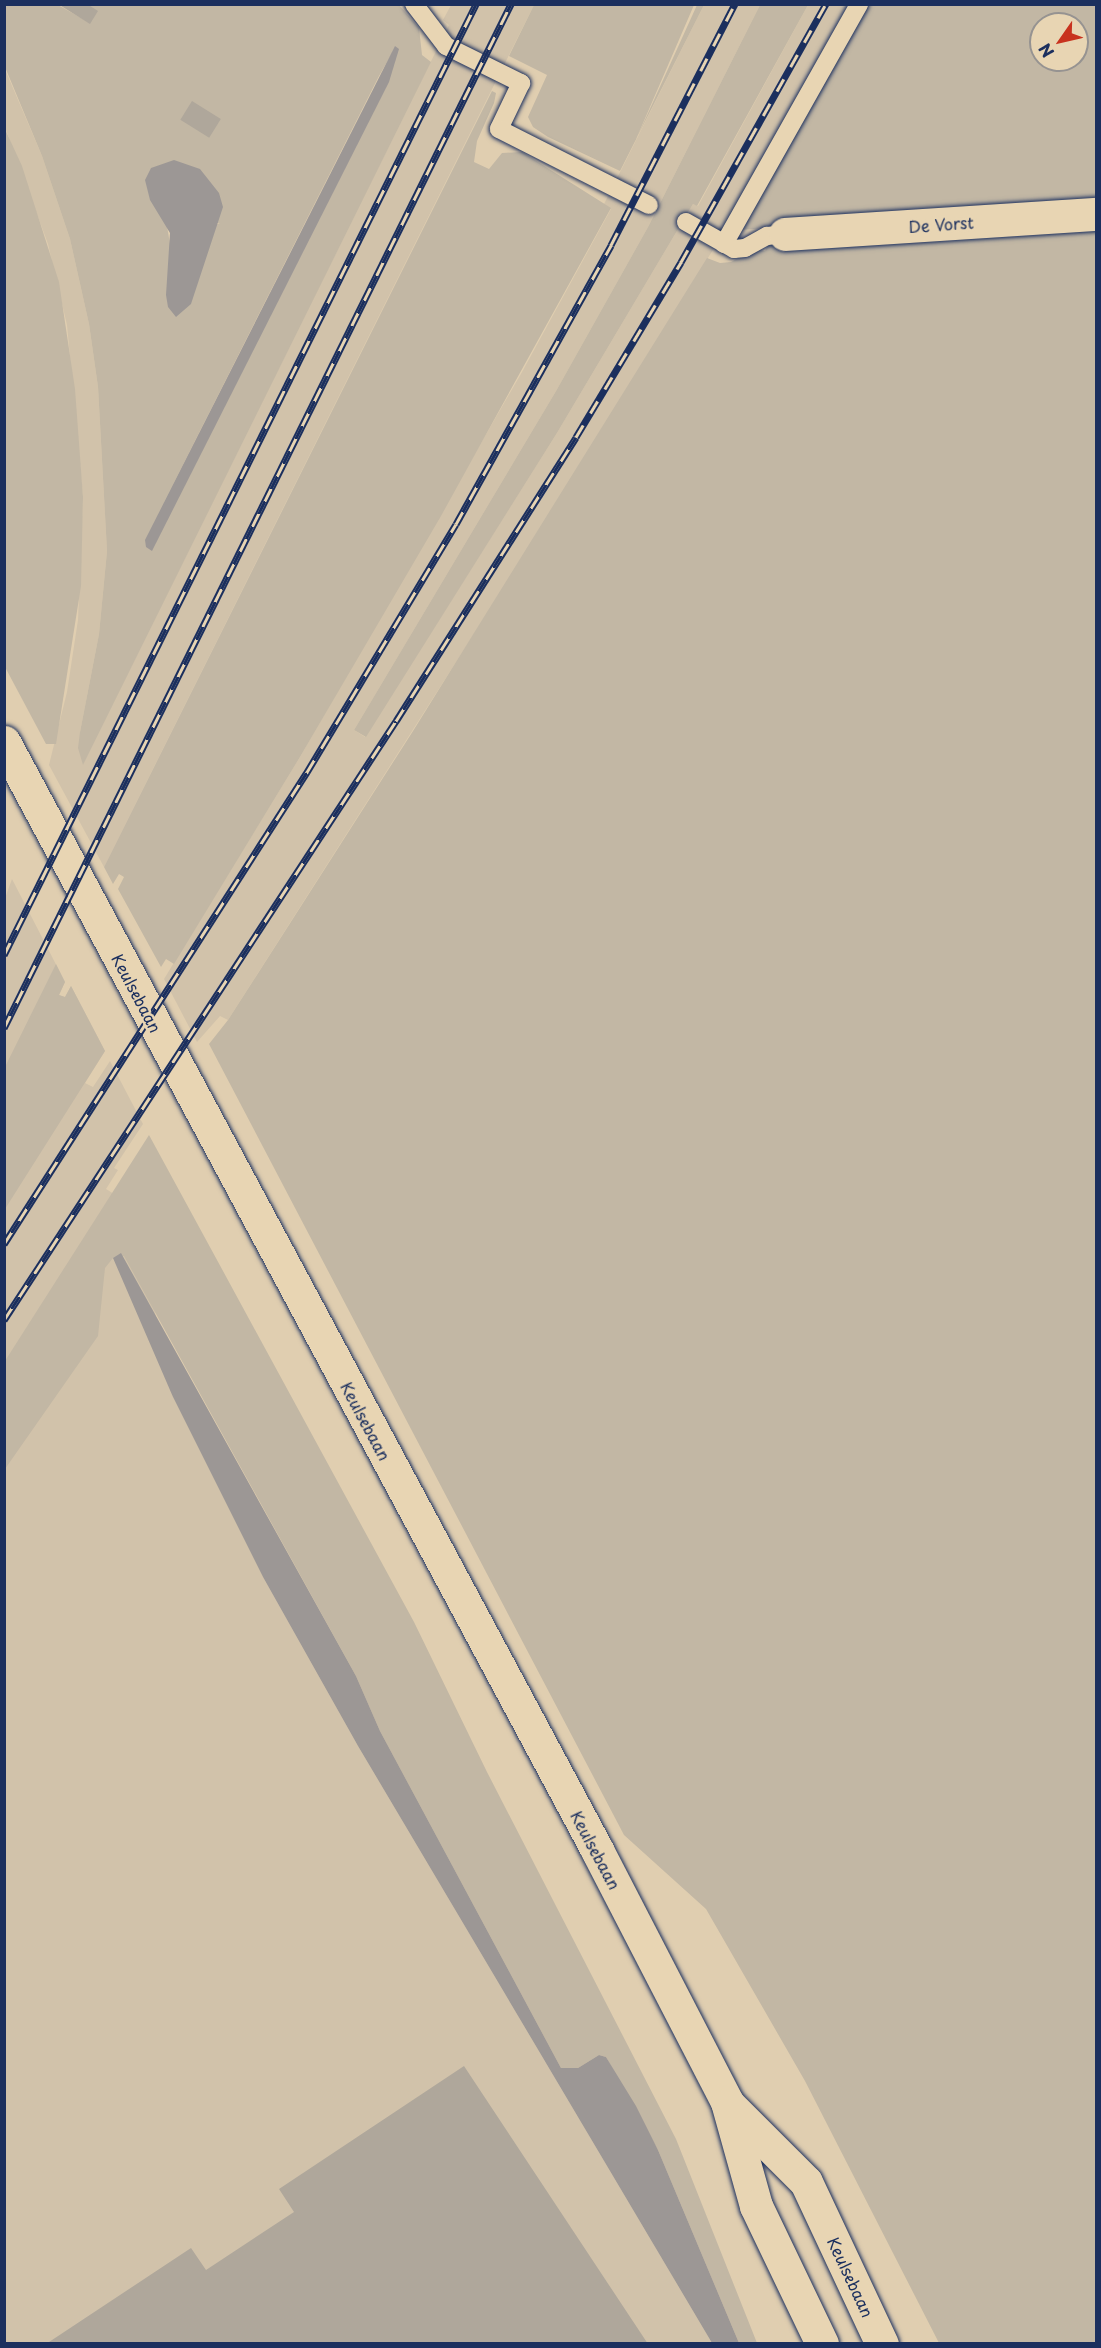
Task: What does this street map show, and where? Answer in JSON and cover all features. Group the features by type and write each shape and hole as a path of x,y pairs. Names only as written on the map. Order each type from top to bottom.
{"main road":[{"name":"De Vorst","path":"785,234 1096,214"},
{"name":"Keulsebaan","path":"4,742 597,1850 727,2102 756,2206 822,2343"},
{"name":"Keulsebaan","path":"727,2102 806,2182 882,2343"}],"lane":[{"path":"414,4 446,46 521,83 499,129 649,205"},
{"path":"724,244 859,4"},
{"path":"686,222 724,244 740,249 766,236 785,234"}],"shaded area":[{"path":"4,5 58,5 90,23 87,5 399,5 419,28 422,55 431,62 83,765 78,748 99,634 107,551 98,387 89,324 70,239 42,156 5,67","holes":["396,46 145,540 379,76","220,223 170,244 167,226"]},
{"path":"451,5 534,5 104,867 49,765 67,692 78,620 83,497 67,325 48,244 5,127 4,67 42,156 70,239 89,324 98,387 107,551 99,634 80,732 83,764 449,25 443,20"},
{"path":"534,5 694,5 620,171 548,137 533,127 528,117 547,75 509,56"},
{"path":"697,5 704,5 637,138"},
{"path":"704,5 760,5 648,227 556,391 354,730 365,737 557,433 693,204 698,206 808,5 852,5 728,225 593,447 228,1020 220,1016 197,1042 164,979 300,757 522,372 611,209 604,204"},
{"path":"760,5 808,5 697,206 693,204 557,433 366,737 354,730 556,391 648,227"},
{"path":"866,5 1096,5 1096,205 739,230"},
{"path":"395,46 399,49 389,82 152,551 146,547 145,540"},
{"path":"492,91 496,93 494,103 477,141 474,162 489,169 502,153 522,152 611,208 441,516 300,757 174,964 166,959 161,967 118,889 124,877 119,874 113,884 104,867"},
{"path":"4,127 22,166 59,282 75,389 83,497 81,586 56,744 46,744 5,667"},
{"path":"174,160 200,169 219,193 223,207 191,304 176,317 168,307 166,295 170,233 150,200 145,180 151,168"},
{"path":"1096,223 1096,2343 939,2343 805,2081 706,1909 624,1835 209,1044 228,1020 413,731 707,258 720,263 731,262 755,249 765,251 769,243"},
{"path":"12,879 65,982 59,995 65,997 71,986 105,1051 85,1083 93,1087 110,1061 143,1124 114,1168 118,1170 106,1189 114,1194 126,1176 173,1397 263,1577 358,1746 712,2343 5,2344 4,901"},
{"path":"56,964 65,982 59,995 65,997 71,986 105,1051 5,1209 5,1067"},
{"path":"149,1135 414,1622 487,1772 676,2139 757,2343 739,2343 658,2150 606,2057 599,2055 578,2068 561,2068 380,1731 356,1676 124,1256 113,1258 105,1268 98,1336 5,1469 5,1361"},
{"path":"121,1253 356,1676 380,1731 561,2068 578,2068 599,2055 606,2057 636,2106 658,2150 739,2343 712,2343 358,1746 263,1577 173,1397 113,1258"}],"building":[{"path":"58,4 87,4 98,11 90,24"},
{"path":"192,101 221,119 209,138 180,120"},
{"path":"464,2066 648,2344 46,2344 191,2248 206,2270 294,2212 279,2189"}],"railway":[{"path":"4,955 476,4"},
{"path":"4,1028 511,4"},
{"path":"4,1244 307,772 456,524 611,245 735,4"},
{"path":"4,1320 396,721 576,437 681,262 826,4"}]}
